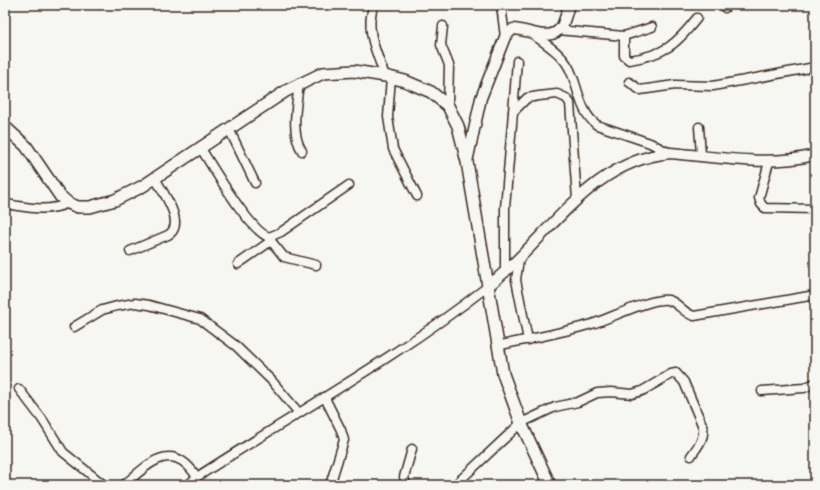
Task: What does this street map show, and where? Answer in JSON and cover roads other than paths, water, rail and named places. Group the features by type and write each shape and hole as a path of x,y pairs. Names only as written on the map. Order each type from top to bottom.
{"main road":[{"path":"5,127 26,146 52,186 68,203 90,207 102,205 129,194 299,83 323,73 337,71 388,76 420,86 436,95 448,106 458,126 467,162 497,346 507,389 550,485"}],"street":[{"path":"374,5 370,20 371,32 388,76 388,116 391,141 400,165 417,196"},
{"path":"501,5 505,37"},
{"path":"467,162 481,98 505,37 512,30 548,36 562,26 569,5"},
{"path":"624,36 624,56 629,60 634,59 657,52 674,44 681,39 697,18"},
{"path":"443,26 440,45 449,65 448,106"},
{"path":"558,30 624,36 652,27"},
{"path":"529,32 563,59 569,68 590,120 597,125 650,143 670,153"},
{"path":"505,273 505,208 518,61"},
{"path":"629,82 640,90 675,85 713,86 815,67"},
{"path":"299,83 296,135 298,144 302,151"},
{"path":"513,112 527,98 557,94 566,98 570,103 577,199"},
{"path":"699,127 701,155"},
{"path":"228,129 255,183"},
{"path":"200,147 227,191 259,231 269,239 284,257 316,265"},
{"path":"188,485 197,477 299,412 325,398 450,316 505,273 577,199 610,172 626,164 654,154 670,153 701,155 768,162 785,161 815,155"},
{"path":"768,162 759,198 761,204 765,208 815,209"},
{"path":"130,252 173,232 175,226 174,213 155,178"},
{"path":"238,264 269,239 349,185"},
{"path":"5,204 48,209 59,208 68,203"},
{"path":"519,259 516,280 528,340"},
{"path":"497,346 528,340 593,323 651,302 663,300 669,300 689,315 694,316 815,295"},
{"path":"74,327 102,310 135,303 149,305 200,319 236,346 272,380 299,412"},
{"path":"455,485 521,423 555,406 578,402 597,392 632,394 642,391 663,377 676,373 684,382 703,427 704,433 691,456"},
{"path":"762,391 804,388 815,383"},
{"path":"19,389 42,419 63,452 104,485"},
{"path":"325,398 342,430 344,440 330,485"},
{"path":"406,485 404,477 412,449"},
{"path":"124,485 154,461 165,456 183,461 197,477"}]}
